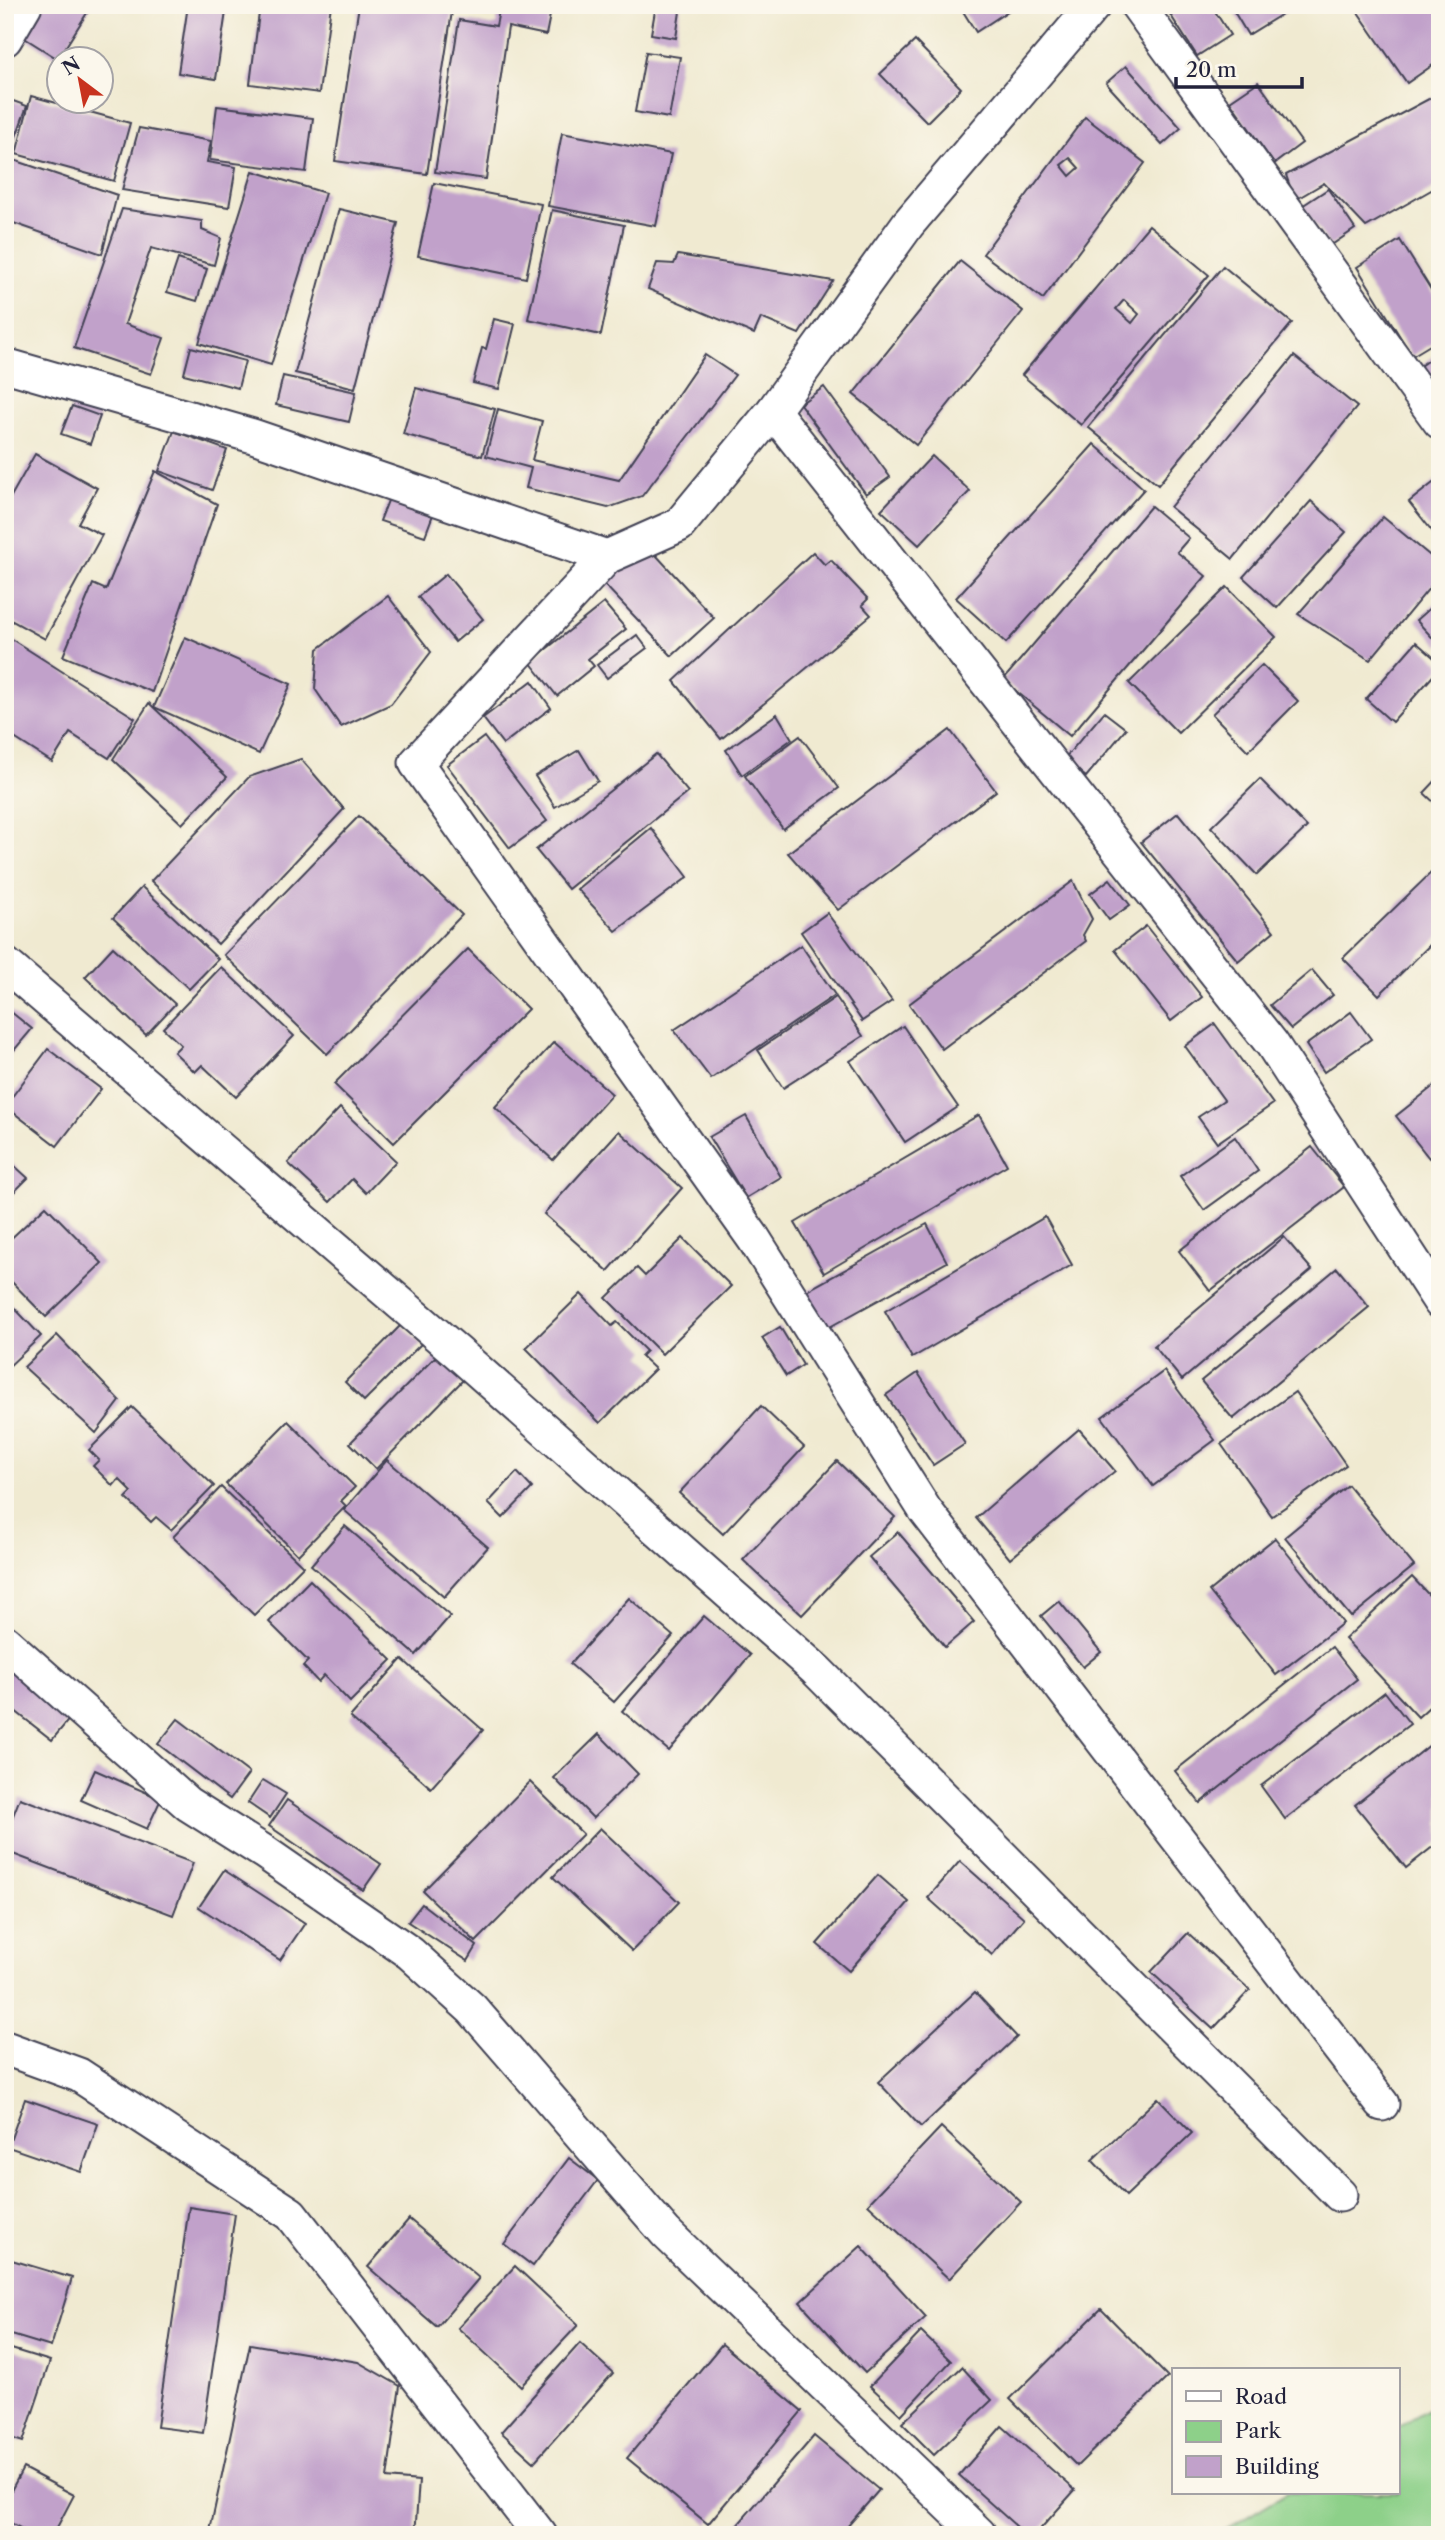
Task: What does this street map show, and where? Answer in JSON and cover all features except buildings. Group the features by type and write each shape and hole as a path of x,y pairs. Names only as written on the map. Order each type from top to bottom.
{"street":[{"path":"5,39 25,5"},
{"path":"1094,5 908,224 774,411 678,525 607,557 416,763 754,1239 925,1510 1382,2104"},
{"path":"1137,5 1440,422"},
{"path":"5,365 253,436 607,557"},
{"path":"774,411 1272,1044 1440,1302"},
{"path":"5,964 457,1352 817,1670 1340,2195"},
{"path":"5,1642 188,1804 264,1852 410,1953 472,2009 666,2233 979,2534"},
{"path":"5,2048 79,2076 291,2214 540,2535"}],"green space":[{"path":"1440,2402 1440,2535 1217,2535 1285,2494 1400,2494 1400,2426"}]}
